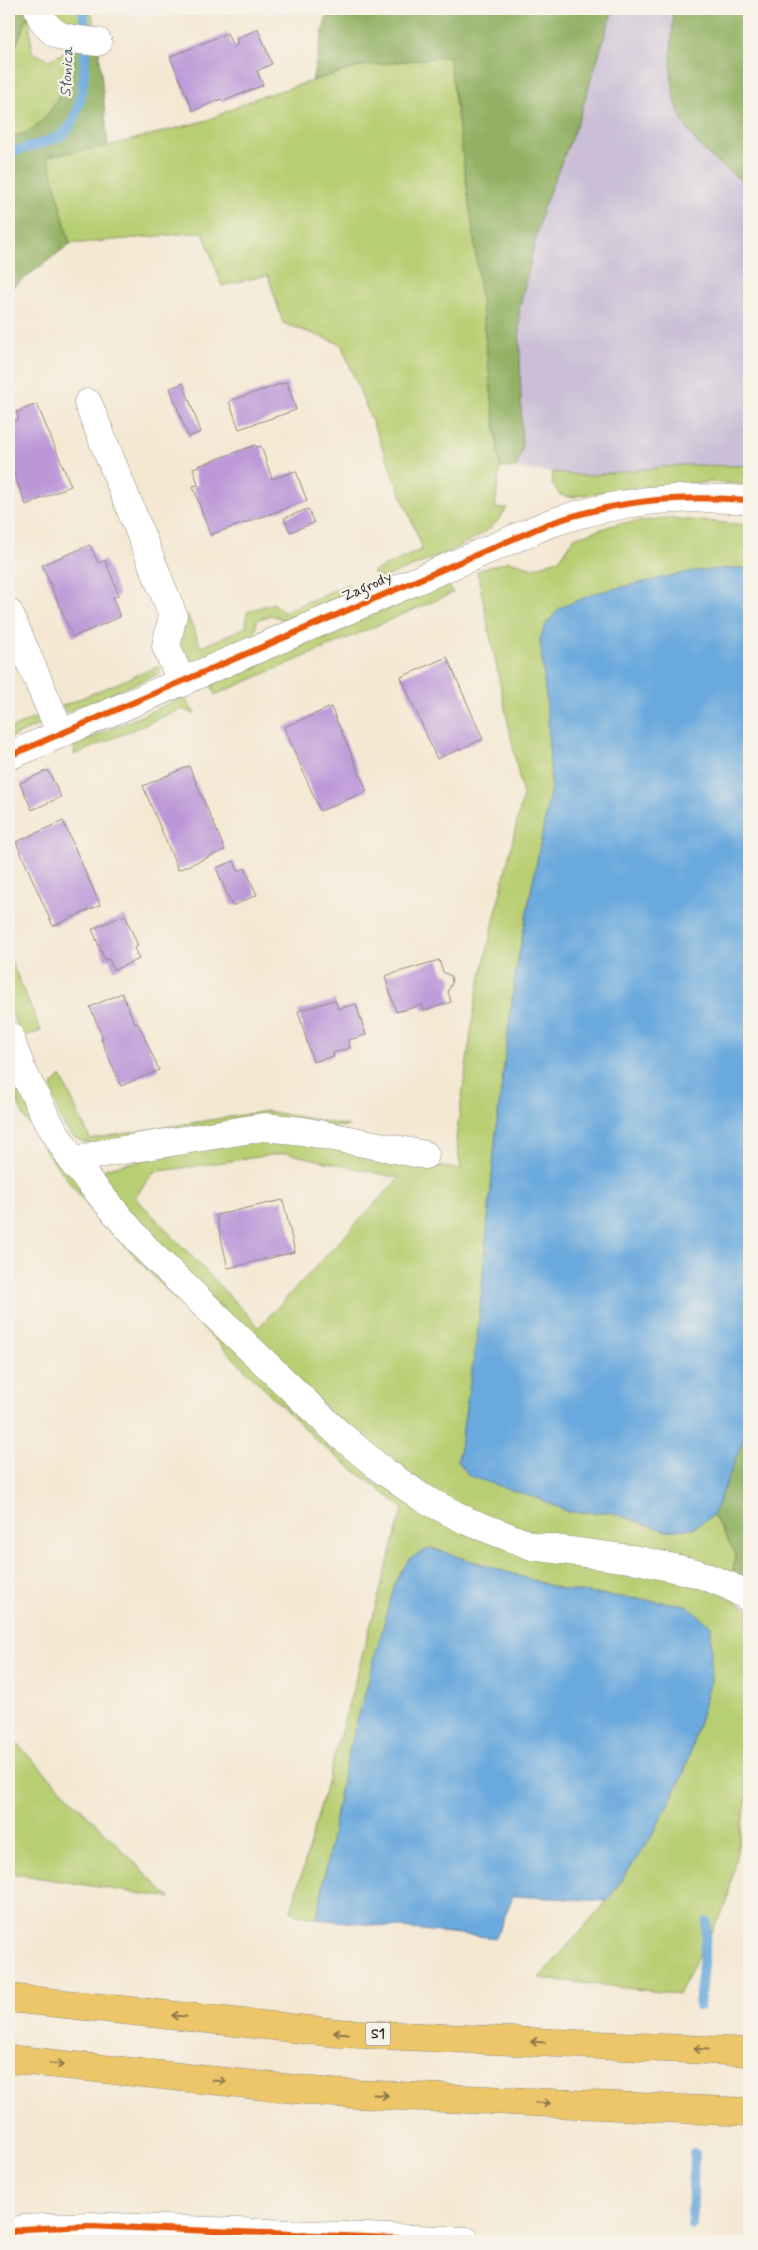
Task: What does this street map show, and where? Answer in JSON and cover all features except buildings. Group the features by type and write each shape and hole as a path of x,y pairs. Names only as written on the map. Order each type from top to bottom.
{"highway":[{"name":"S1","path":"9,1998 338,2033 749,2052"},
{"path":"9,2059 333,2093 749,2112"}],"street":[{"path":"40,15 54,33 70,39 98,42"},
{"path":"88,403 173,615 166,646 182,683"},
{"name":"Zagrody","path":"9,756 548,524 583,512 643,500 676,498 749,500"},
{"path":"9,613 61,734"},
{"path":"9,1036 22,1070 48,1121 75,1166 149,1252 338,1433 381,1469 421,1498 467,1521 532,1546 638,1560 696,1573 730,1586 749,1598"},
{"path":"75,1166 89,1157 104,1153 264,1127 303,1131 425,1155"},
{"path":"9,2233 23,2229 88,2226 466,2241"}],"shaded area":[{"path":"613,9 673,9 671,86 702,148 749,186 749,466 682,465 584,476 516,468 522,450 519,310 543,208 579,119"}],"green space":[{"path":"9,9 28,9 29,14 9,57"},
{"path":"46,9 90,9 97,33 70,30"},
{"path":"328,9 613,9 579,119 543,208 519,310 522,450 516,468 500,468 473,230 449,56 362,66 312,80"},
{"path":"673,9 749,9 749,186 718,163 701,147 680,115 672,82"},
{"path":"29,14 32,52 49,60 72,49 60,94 48,114 30,130 9,138 9,57 12,55"},
{"path":"72,49 99,50 108,146 48,156 70,244 9,290 9,138 30,130 48,114 60,94"},
{"path":"449,56 473,230 500,468 495,508 507,508 495,524 472,540 383,578 372,572 423,549 341,344 283,323 268,275 222,286 203,232 70,244 47,156 108,146 208,120 256,98 362,66"},
{"path":"682,465 749,466 749,485 711,482 637,487 570,497 560,495 552,484 553,472 584,476"},
{"path":"667,518 749,525 749,568 737,568 548,719 551,788 515,975 496,1132 478,1331 458,1461 569,1512 610,1512 666,1531 693,1528 713,1515 736,1554 731,1580 569,1544 445,1506 369,1450 110,1198 100,1174 107,1168 230,1141 263,1137 461,1170 456,1138 476,998 523,796 477,571 509,561 534,568 560,559 574,538 617,524","holes":["286,1153 399,1178 259,1327 135,1197 154,1172"]},
{"path":"447,583 453,593 215,695 211,684"},
{"path":"348,584 344,596 285,620 271,615 257,620 255,634 195,662 190,662 185,658 182,640 187,614 201,647 246,627 247,612 273,603 283,612"},
{"path":"159,666 160,673 66,713 62,706"},
{"path":"184,697 195,714 181,709 74,755 75,745"},
{"path":"39,716 41,724 9,738 9,729"},
{"path":"9,956 41,1031 21,1037 9,1006"},
{"path":"9,1059 34,1118 414,1500 700,1582 749,1609 749,1787 727,1903 678,1994 539,1978 607,1901 652,1836 684,1773 711,1680 686,1605 564,1590 431,1548 343,1774 317,1919 291,1912 403,1508 319,1443 196,1321 93,1212 49,1156 24,1117 9,1083"},
{"path":"61,1076 90,1139 267,1111 349,1126 95,1144 75,1138 59,1116 52,1086"},
{"path":"749,1426 749,1591 731,1580 736,1554 713,1515"},
{"path":"9,1736 170,1898 9,1873"}],"water":[{"path":"749,568 749,1426 713,1515 693,1528 666,1531 610,1512 569,1512 542,1500 469,1476 458,1461 478,1331 496,1132 515,975 551,788 548,719 540,639 546,624 560,608 595,593 693,571"},
{"path":"430,1548 564,1590 686,1605 711,1626 711,1680 684,1773 652,1836 607,1901 513,1896 496,1938 317,1919 343,1774 395,1583 409,1559"}],"waterway":[{"name":"Słonica","path":"9,153 59,137 71,124 77,110 84,75 85,22 83,9"},
{"path":"699,2006 707,1922"},
{"path":"692,2225 694,2153"}],"cycle path":[{"path":"9,756 548,524 599,509 647,501 696,498 749,500"},
{"path":"9,2233 23,2229 88,2226 466,2241"}]}
